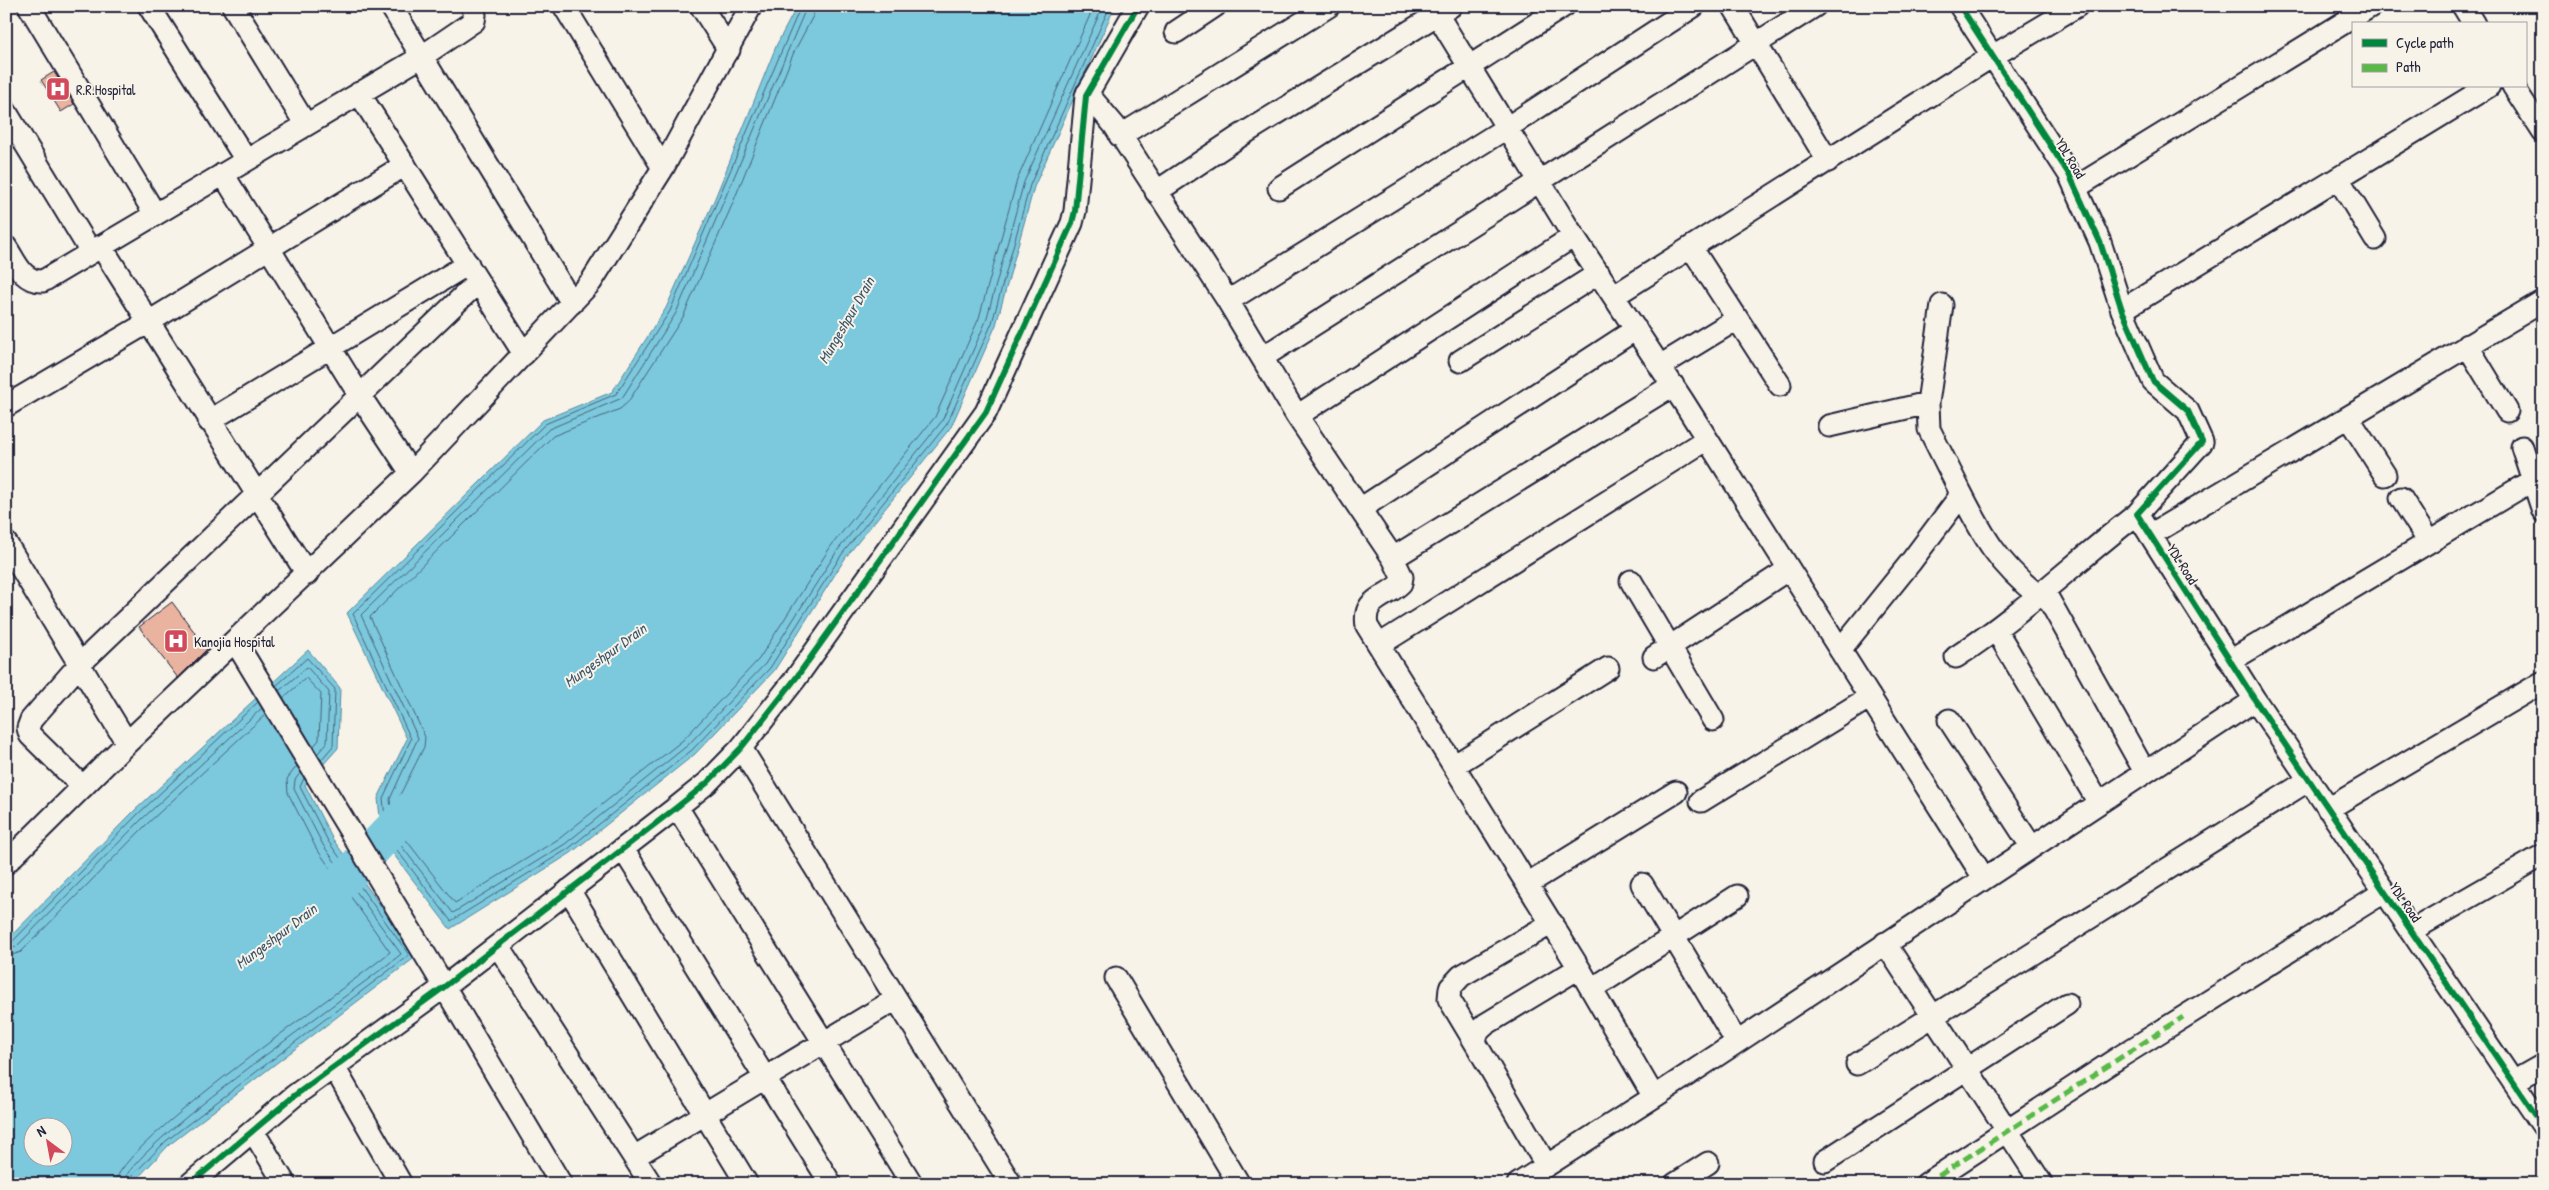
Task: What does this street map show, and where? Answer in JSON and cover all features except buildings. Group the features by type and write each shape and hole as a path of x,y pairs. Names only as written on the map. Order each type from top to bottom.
{"street":[{"path":"29,6 154,214"},
{"path":"149,6 246,160"},
{"path":"233,6 306,125"},
{"path":"391,6 572,303"},
{"path":"6,247 23,275 36,281 43,281 421,57 474,21 475,15 472,6"},
{"path":"564,6 663,168"},
{"path":"702,6 728,50"},
{"path":"6,863 127,743 307,574 411,473 592,282 663,168 751,6"},
{"path":"190,1184 294,1096 444,987 677,807 707,783 741,748 808,662 986,412 1076,211 1087,92 1138,6"},
{"path":"1176,32 1214,6"},
{"path":"1120,136 1329,6"},
{"path":"1279,188 1564,6"},
{"path":"1228,301 1508,127 1694,6"},
{"path":"1733,6 1828,161"},
{"path":"1262,357 1815,6"},
{"name":"YDL Road","path":"1960,6 2068,174 2100,242 2122,310 2153,382 2188,411 2202,442 2137,514 2255,700 2543,1126"},
{"path":"1614,296 1992,57 2077,6"},
{"path":"2075,188 2370,6"},
{"path":"2463,6 2473,22"},
{"path":"1156,192 1240,136 1440,9 1471,67 1574,236 1707,438 1984,878"},
{"path":"2122,310 2486,88"},
{"path":"2514,88 2543,132"},
{"path":"1087,92 1120,136 1228,301 1297,416 1392,558 1402,577 1401,583 1370,604 1365,614 1367,626 1580,968 1654,1097"},
{"path":"359,93 524,354"},
{"path":"6,112 147,323 307,574"},
{"path":"6,406 147,323 405,165"},
{"path":"223,174 360,396 411,473"},
{"path":"2338,178 2375,239"},
{"path":"1297,416 1574,236"},
{"path":"1691,248 1780,385"},
{"path":"209,421 330,348 473,273"},
{"path":"83,787 35,742 28,728 31,720 80,665 255,494 360,396 473,273"},
{"path":"1460,361 1599,273"},
{"path":"2150,535 2543,301"},
{"path":"1942,305 1928,403 1929,429 1986,542 2016,578 2042,593 2145,772"},
{"path":"1660,366 1737,319"},
{"path":"1360,509 1636,329"},
{"path":"2467,345 2508,410"},
{"path":"1392,558 1673,385"},
{"path":"1829,426 1928,403"},
{"path":"2348,416 2385,475"},
{"path":"1379,645 1707,438"},
{"path":"2522,447 2538,477 2543,512"},
{"path":"2230,661 2538,477"},
{"path":"1840,650 1910,563 1958,499 1960,491"},
{"path":"2401,498 2429,542"},
{"path":"1956,656 1996,630 2093,548 2137,514"},
{"path":"6,543 127,743"},
{"path":"1662,652 1789,569"},
{"path":"1631,581 1662,652 1713,720"},
{"path":"1996,630 2099,803"},
{"path":"235,641 432,966 561,1184"},
{"path":"1455,765 1608,668"},
{"path":"2328,809 2543,682"},
{"path":"1701,802 1870,697"},
{"path":"1552,923 1461,976 1450,988 1449,999 1476,1044 1532,1177 2255,700"},
{"path":"1949,720 2031,846"},
{"path":"741,748 1011,1184"},
{"path":"1857,1064 1932,1015 2309,780"},
{"path":"1527,884 1676,792"},
{"path":"677,807 912,1184"},
{"path":"623,849 831,1184"},
{"path":"2411,931 2543,855"},
{"path":"1642,884 1736,1041"},
{"path":"569,890 747,1184"},
{"path":"1926,1184 2008,1132 2118,1058 2384,892"},
{"path":"1592,989 1737,896"},
{"path":"1885,943 2042,1184"},
{"path":"498,946 652,1184"},
{"path":"1476,1044 1475,1037 1478,1031 1486,1024 1580,968"},
{"path":"1116,978 1239,1184"},
{"path":"634,1157 896,999"},
{"path":"1825,1161 2067,1004"},
{"path":"2513,1082 2543,1065"},
{"path":"334,1067 402,1184"},
{"path":"253,1131 285,1184"},
{"path":"1676,1184 1708,1163"}],"water":[{"path":"797,6 1115,6 1034,187 996,325 951,427 846,557 774,671 695,754 571,853 450,929 382,839 378,798 407,739 347,613 543,420 612,392 666,308 715,198 777,44"},
{"path":"308,650 340,688 338,748 305,785 332,838 417,956 169,1145 132,1184 6,1184 6,941 134,811"}],"waterway":[{"name":"Mungeshpur Drain","path":"320,904 416,804"}],"marked path":[{"path":"1926,1184 2183,1017"}],"cycle path":[{"path":"190,1184 294,1096 444,987 677,807 707,783 741,748 796,678 986,412 1072,223 1075,211 1086,96 1138,6"},
{"path":"1960,6 2069,174 2100,242 2122,310 2153,381 2188,411 2202,442 2137,514 2255,700 2543,1126"}],"place":[{"name":"R.R.Hospital","path":"58,89"},
{"name":"Kanojia Hospital","path":"176,641"}]}
